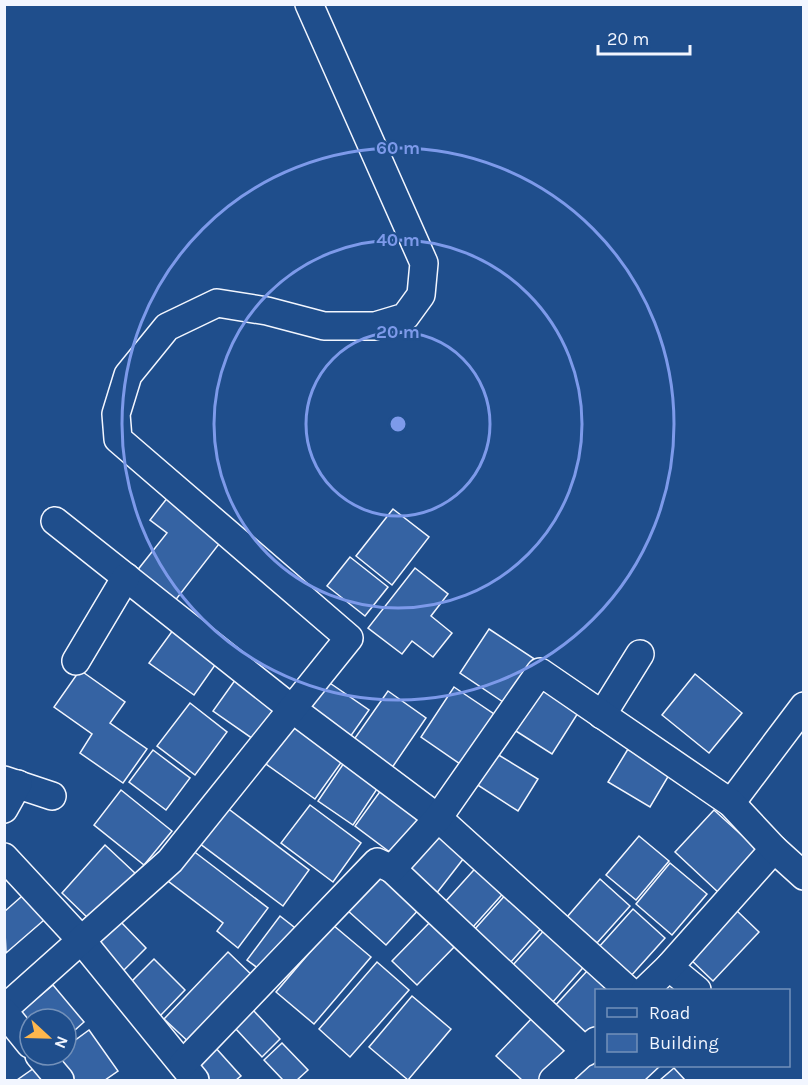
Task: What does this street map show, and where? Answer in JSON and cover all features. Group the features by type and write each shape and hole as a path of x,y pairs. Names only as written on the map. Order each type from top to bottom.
{"street":[{"path":"18,1028 4,1010 170,861 349,638 118,439 116,414 128,375 167,327 217,303 267,311 324,326 375,326 405,317 421,295 424,263 309,4"},
{"path":"55,521 291,708 438,818 627,989"},
{"path":"76,661 126,577"},
{"path":"602,715 640,654"},
{"path":"392,869 438,818 540,672 731,803 774,849 804,876"},
{"path":"731,803 804,706"},
{"path":"4,809 11,782 51,796"},
{"path":"646,989 669,967 774,849"},
{"path":"4,857 82,941 189,1072 377,862 392,869 591,1046 553,1080"},
{"path":"669,967 696,989"},
{"path":"49,1067 60,1080"}],"building":[{"path":"172,492 226,535 174,602 136,572 167,533 150,520"},
{"path":"393,509 429,537 392,585 356,556"},
{"path":"350,557 388,587 365,616 327,586"},
{"path":"415,568 448,594 431,616 452,633 433,657 412,641 402,654 368,628"},
{"path":"176,626 220,658 194,695 149,663"},
{"path":"489,629 539,662 509,706 460,673"},
{"path":"80,670 125,702 110,723 147,749 123,783 80,753 92,734 54,707"},
{"path":"695,674 742,713 709,753 662,715"},
{"path":"238,676 280,705 256,741 213,711"},
{"path":"324,679 369,710 350,737 305,706"},
{"path":"535,685 578,713 552,754 508,726"},
{"path":"454,687 497,716 463,766 421,737"},
{"path":"388,691 426,718 387,775 348,748"},
{"path":"190,703 227,732 195,775 157,746"},
{"path":"295,721 345,757 315,799 266,764"},
{"path":"628,749 669,775 650,807 608,782"},
{"path":"153,750 190,778 166,810 129,782"},
{"path":"492,751 538,779 518,811 473,782"},
{"path":"346,760 381,783 353,825 318,801"},
{"path":"384,786 425,816 395,856 355,826"},
{"path":"121,790 172,831 144,865 94,825"},
{"path":"222,804 309,870 283,906 195,840"},
{"path":"310,805 361,843 333,882 281,843"},
{"path":"714,810 758,850 719,893 675,852"},
{"path":"435,828 467,854 436,894 403,869"},
{"path":"639,836 669,861 636,900 606,875"},
{"path":"105,845 136,874 92,922 62,893"},
{"path":"192,850 268,908 238,948 217,931 223,923 168,881"},
{"path":"481,862 508,888 473,927 445,902"},
{"path":"670,863 707,894 672,935 636,904"},
{"path":"382,871 421,907 386,945 347,910"},
{"path":"600,879 630,906 597,943 567,917"},
{"path":"30,889 51,914 6,953 4,912"},
{"path":"508,892 544,925 510,963 474,930"},
{"path":"633,909 665,938 630,977 598,948"},
{"path":"735,909 759,932 713,981 688,957"},
{"path":"280,916 299,931 267,975 247,960"},
{"path":"118,919 146,948 121,973 93,943"},
{"path":"433,919 458,943 417,985 392,961"},
{"path":"333,925 371,957 314,1024 276,992"},
{"path":"548,926 588,962 552,1003 512,966"},
{"path":"228,952 257,980 193,1046 164,1019"},
{"path":"154,959 185,990 160,1016 128,985"},
{"path":"377,962 409,990 350,1057 319,1029"},
{"path":"587,971 608,989 595,989 595,1027 585,1038 553,1008"},
{"path":"53,985 71,1007 26,1007"},
{"path":"412,996 451,1029 408,1080 369,1047"},
{"path":"253,1010 280,1039 262,1057 235,1028"},
{"path":"78,1015 84,1022 78,1027"},
{"path":"534,1016 572,1052 545,1080 522,1080 496,1056"},
{"path":"89,1030 118,1071 105,1080 72,1080 63,1067 78,1067 78,1038"},
{"path":"282,1043 308,1070 297,1080 283,1080 264,1060"},
{"path":"214,1046 241,1076 236,1080 209,1080 194,1064"},
{"path":"595,1055 595,1067 659,1067 645,1080 576,1080 573,1077"},
{"path":"38,1067 48,1080 17,1080"},
{"path":"674,1068 685,1080 660,1080"}]}
